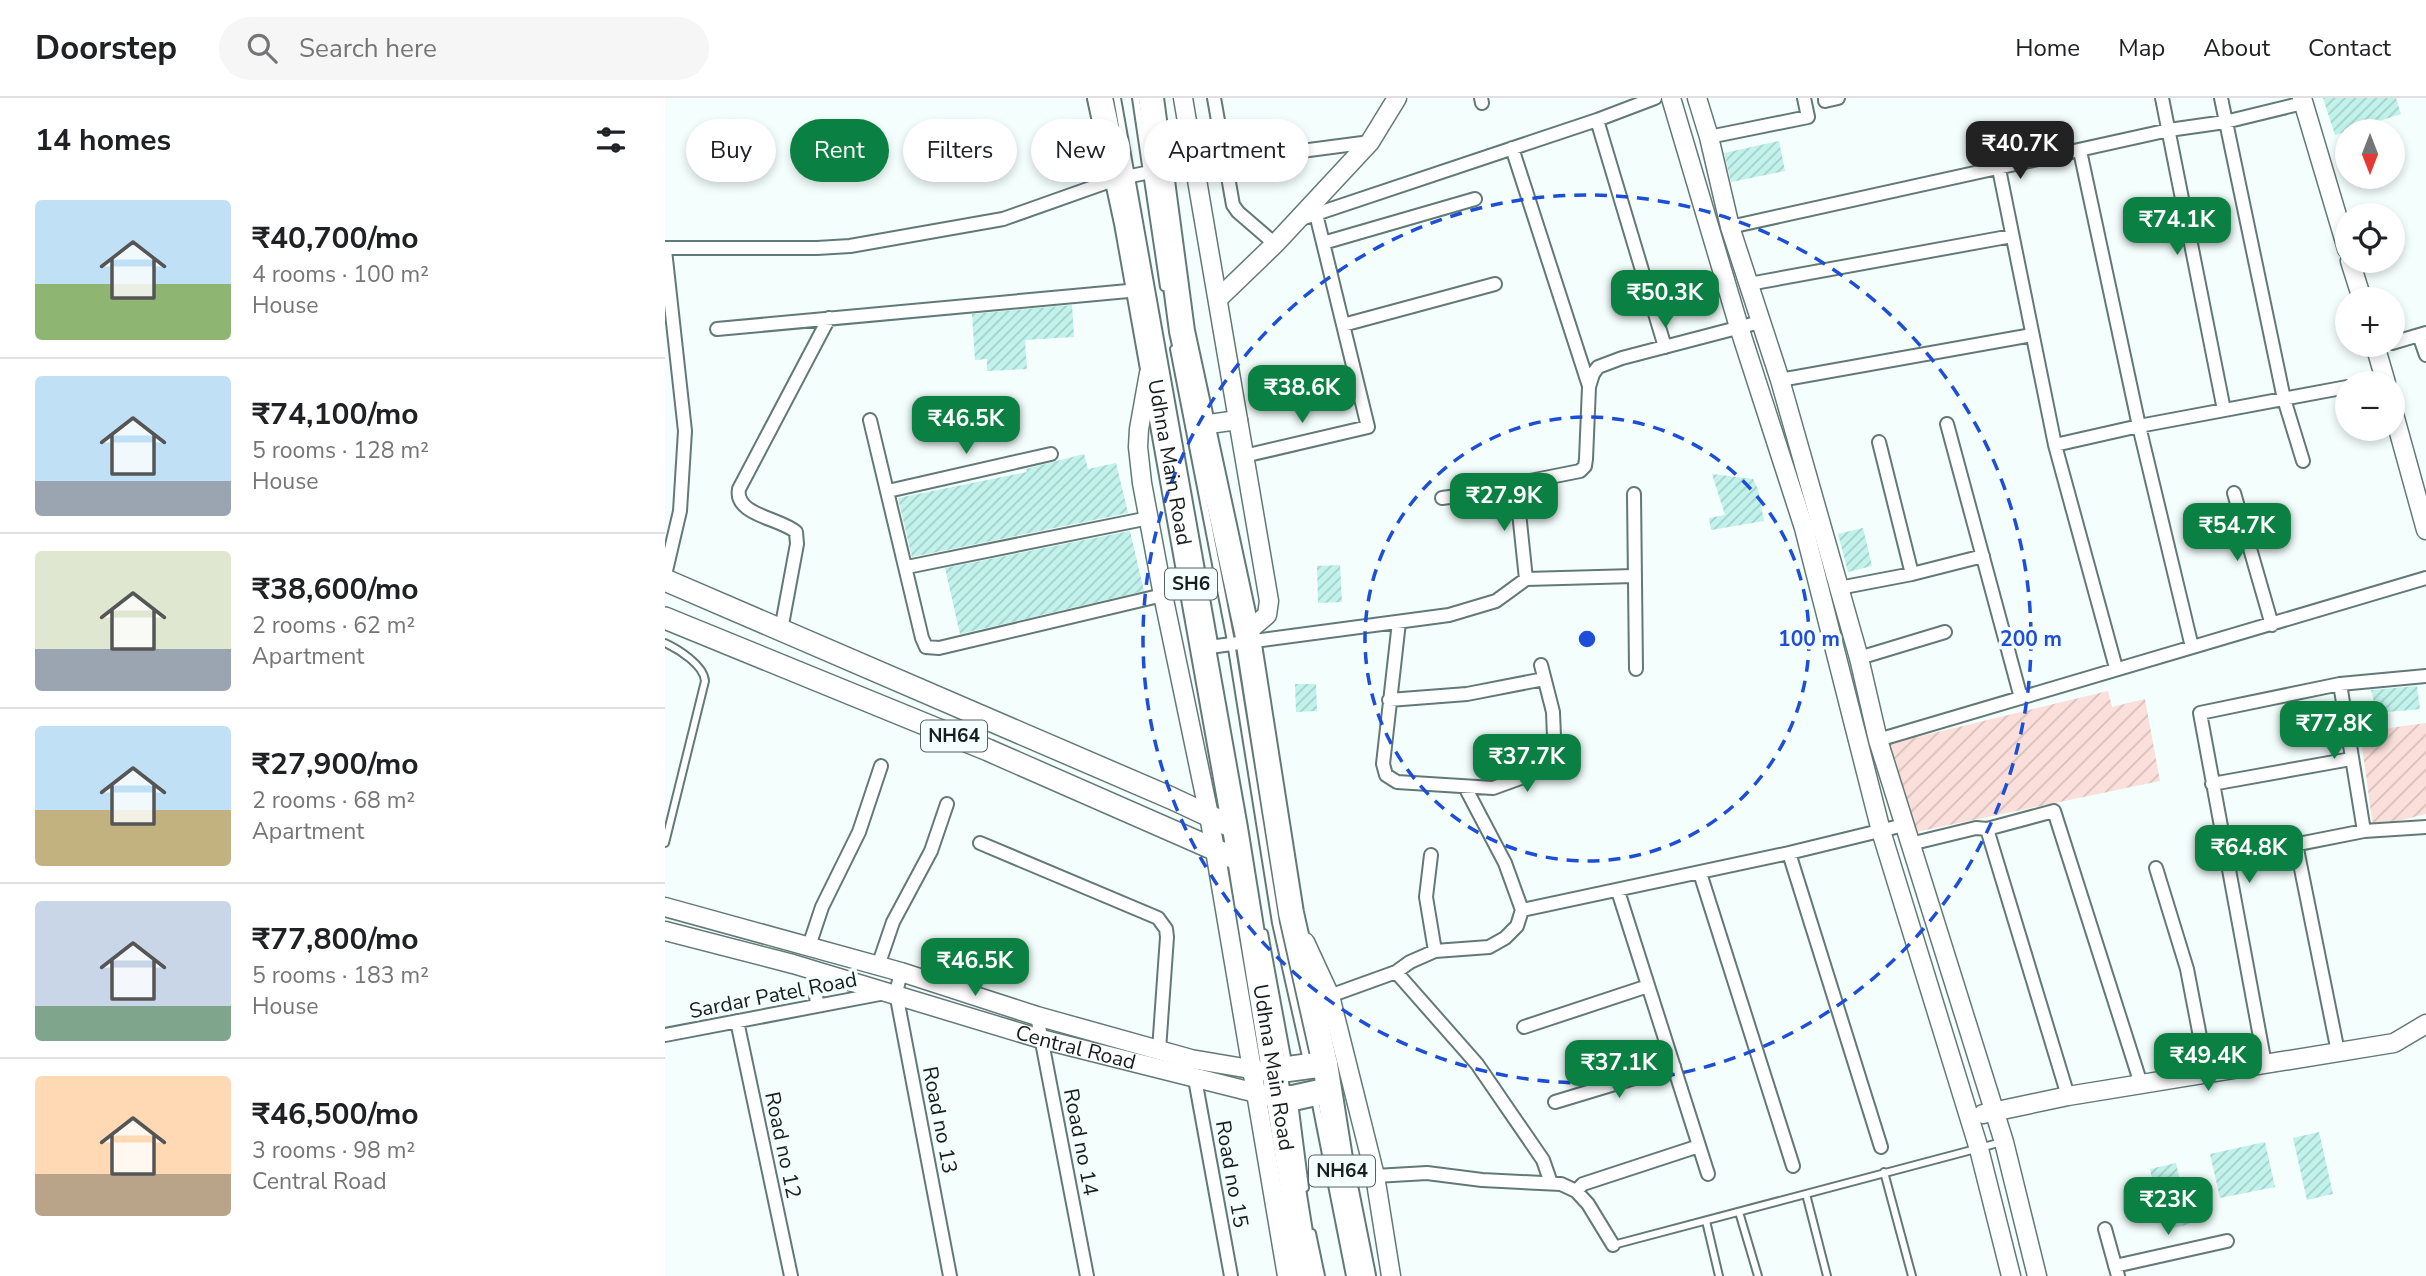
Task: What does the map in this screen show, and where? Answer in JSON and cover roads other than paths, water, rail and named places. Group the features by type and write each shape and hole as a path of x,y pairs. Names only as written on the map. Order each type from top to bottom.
{"highway":[{"name":"Udhna Main Road","path":"1100,98 1106,119"},
{"name":"NH64","path":"1151,98 1152,119"},
{"name":"Udhna Main Road","path":"1124,182 1127,223 1151,362 1211,651 1241,861 1292,1082 1307,1276"},
{"name":"NH64","path":"1156,182 1291,913 1320,999 1292,1082 1342,1171 1363,1276"}],"main road":[{"name":"NH64","path":"665,578 1235,828"},
{"name":"NH64","path":"665,618 988,750 1241,861"}],"street":[{"path":"1183,98 1269,601 1267,615 1242,640"},
{"path":"1215,98 1218,119"},
{"path":"1219,298 1275,244 1370,142 1397,98"},
{"path":"1297,220 1597,120 1655,98"},
{"path":"1671,98 1739,327 1804,528 1881,831 1979,1149 2011,1276"},
{"path":"1697,98 1730,227 1780,380 1859,658 1878,740 2004,1142 2037,1276"},
{"path":"1709,137 1808,117 1804,98"},
{"path":"1825,98 1825,101 1838,98"},
{"path":"2162,98 2224,410"},
{"path":"2221,98 2284,399 2303,461"},
{"path":"1730,227 2169,130 2225,122 2303,101 2335,209"},
{"path":"1597,120 1665,347"},
{"path":"1309,150 1370,142"},
{"path":"1512,148 1589,387"},
{"path":"2080,151 2139,426 2192,647"},
{"path":"1999,169 2055,445 2116,668"},
{"path":"665,578 680,511 685,431 665,249 850,246 1003,219 1110,182"},
{"path":"1229,182 1233,205 1238,212 1275,244"},
{"path":"1323,243 1475,200"},
{"path":"1244,456 1368,427 1316,214"},
{"path":"1749,284 2013,236"},
{"path":"1343,325 1495,284"},
{"path":"717,329 1139,290"},
{"path":"781,630 797,544 796,532 745,508 738,495 829,318"},
{"path":"1443,498 1519,488 1530,481 1580,471 1584,466 1589,387 1598,367 1622,358 1761,322"},
{"path":"2405,339 2422,334 2426,355"},
{"path":"1780,380 2032,335"},
{"path":"1151,362 1138,447 1163,595 1215,849 1292,1082 1287,1276"},
{"path":"2055,445 2139,426 2335,389"},
{"path":"870,420 924,644 932,649 1163,595"},
{"path":"1202,425 1238,420"},
{"path":"1947,424 2021,698"},
{"path":"2401,441 2426,530"},
{"path":"1879,442 1912,574"},
{"path":"888,491 1051,454"},
{"path":"1519,488 1518,503 1526,579"},
{"path":"2234,493 2272,625"},
{"path":"1634,494 1636,670"},
{"path":"907,567 1149,518"},
{"path":"1839,588 1912,574 1983,556"},
{"path":"1211,651 1242,640 1449,615 1496,601 1526,579 1634,576"},
{"path":"1878,740 2426,578"},
{"path":"1399,622 1383,750 1386,775 1397,782 1493,788 1529,775 1547,755 1554,737 1553,712 1541,665"},
{"path":"1859,658 1945,632"},
{"path":"2265,1064 2200,713 2340,684 2426,676"},
{"path":"1389,700 1467,694 1544,679"},
{"path":"2340,684 2364,831"},
{"path":"2212,783 2351,759"},
{"path":"809,946 822,907 859,832 881,766"},
{"path":"1391,1276 1375,1176 1320,999 1396,972 1410,962 1435,951 1489,947 1505,938 1517,926 1522,910 1505,863 1465,787"},
{"path":"878,966 893,922 931,851 947,804"},
{"path":"1910,844 1976,828 1987,829 2054,811 2141,1084"},
{"path":"1522,910 1700,873 1904,825"},
{"path":"2228,858 2364,831 2426,827"},
{"path":"1987,829 2068,1096"},
{"path":"980,843 1158,918 1166,929 1167,937 1159,1050"},
{"path":"2297,844 2338,1052"},
{"path":"1789,853 1881,1147"},
{"path":"1431,855 1426,897 1435,951"},
{"path":"2156,868 2187,969 2207,1073"},
{"path":"1700,873 1793,1166"},
{"path":"1618,891 1708,1174"},
{"name":"Central Road","path":"665,906 901,972 1037,1016 1191,1059 1292,1082"},
{"name":"Central Road","path":"665,931 814,970 1041,1039 1195,1079 1292,1082"},
{"path":"814,970 817,1006"},
{"name":"Road no 13","path":"901,972 893,993 950,1276"},
{"path":"1396,972 1477,1064 1543,1160 1551,1184"},
{"path":"1524,1027 1648,986"},
{"name":"Sardar Patel Road","path":"665,1035 893,993"},
{"name":"Road no 14","path":"1037,1016 1087,1276"},
{"name":"Road no 12","path":"737,1021 790,1276"},
{"path":"1970,1119 1993,1111 2068,1096 2394,1043 2426,1024"},
{"path":"1555,1102 1674,1066"},
{"name":"Road no 15","path":"1195,1079 1231,1276"},
{"path":"1576,1191 1583,1184 1699,1146"},
{"path":"1375,1176 1427,1173 1482,1180 1560,1184 1576,1191 1588,1204 1613,1245"},
{"path":"2105,1229 2117,1271 2227,1241"}],"lane":[{"path":"1117,98 1119,119"},
{"path":"1136,98 1144,130"},
{"path":"1125,182 1211,651"},
{"path":"1155,182 1164,290"},
{"path":"1172,342 1242,640 1276,923 1303,1035 1292,1082 1350,1276"},
{"path":"665,643 674,647 700,669 705,681 665,843"},
{"path":"1262,919 1292,1082 1305,1192"},
{"path":"1613,1245 2004,1142"},
{"path":"1884,1172 1912,1276"},
{"path":"1806,1194 1827,1276"},
{"path":"1739,1212 1758,1276"},
{"path":"1706,1221 1720,1276"},
{"path":"1311,1230 1321,1276"}]}
